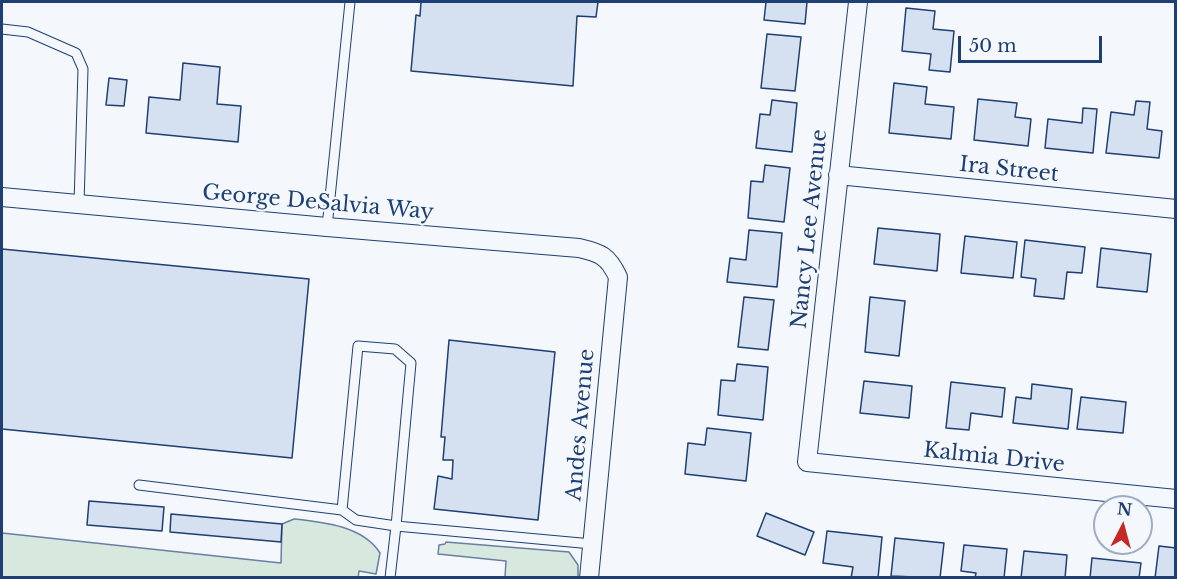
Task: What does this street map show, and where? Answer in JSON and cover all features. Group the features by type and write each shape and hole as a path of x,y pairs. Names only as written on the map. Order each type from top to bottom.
{"street":[{"name":"Nancy Lee Avenue","path":"807,462 858,2"},
{"name":"Ira Street","path":"838,175 1176,209"},
{"name":"George DeSalvia Way","path":"2,197 579,248 598,252 611,263 618,277"},
{"name":"Andes Avenue","path":"589,578 618,277"},
{"name":"Kalmia Drive","path":"807,462 1176,499"}],"lane":[{"path":"327,227 350,2"},
{"path":"2,29 28,32 76,53 83,69 79,204"},
{"path":"342,510 358,346 395,349 411,363 390,578"},
{"path":"139,485 342,510 356,520 396,526 592,544"}],"shaded area":[{"path":"294,519 342,527 363,537 380,553 376,574 359,571 358,578 2,577 2,533 281,563 282,524"},
{"path":"446,542 569,552 578,565 578,577 505,577 506,561 438,554 439,545"}],"building":[{"path":"421,2 598,2 596,17 577,16 573,86 411,71 416,15 420,16"},
{"path":"766,2 807,2 805,24 764,20"},
{"path":"906,8 935,11 933,29 954,31 950,72 929,70 931,54 902,51"},
{"path":"767,34 801,37 795,91 761,88"},
{"path":"183,63 220,67 217,104 241,106 238,142 146,133 149,97 180,100"},
{"path":"109,78 127,80 124,106 106,105"},
{"path":"894,83 927,87 925,104 954,107 951,139 889,133"},
{"path":"978,99 1017,103 1015,117 1031,119 1028,146 974,140"},
{"path":"772,100 797,103 792,152 756,148 760,114 770,115"},
{"path":"1136,101 1150,102 1147,129 1162,131 1159,158 1106,153 1111,112 1134,115"},
{"path":"1083,108 1097,109 1093,153 1045,148 1048,119 1082,123"},
{"path":"765,165 790,168 784,222 748,218 751,181 763,182"},
{"path":"878,228 940,234 937,271 874,264"},
{"path":"749,230 782,233 777,287 727,282 730,258 746,260"},
{"path":"965,236 1017,242 1013,278 961,273"},
{"path":"1025,240 1085,247 1082,273 1067,272 1064,299 1034,296 1036,279 1021,277"},
{"path":"1101,248 1151,254 1147,292 1097,287"},
{"path":"2,249 309,279 292,458 2,429"},
{"path":"744,297 774,300 768,350 738,347"},
{"path":"870,297 905,301 899,356 865,352"},
{"path":"449,340 555,352 538,520 434,509 438,476 452,479 453,460 443,460 445,437 441,437"},
{"path":"737,364 768,367 763,420 718,415 721,380 735,381"},
{"path":"864,381 912,386 909,418 860,413"},
{"path":"951,382 1005,388 1002,417 971,413 969,430 946,428"},
{"path":"1032,384 1072,389 1068,429 1013,423 1016,397 1031,399"},
{"path":"1081,397 1126,402 1123,433 1077,429"},
{"path":"707,428 751,433 746,481 685,474 688,443 705,445"},
{"path":"89,501 164,507 162,531 87,525"},
{"path":"766,513 814,532 805,555 757,536"},
{"path":"171,514 282,524 281,542 170,532"},
{"path":"827,531 882,537 878,578 851,578 853,567 823,563"},
{"path":"895,538 944,543 940,578 891,576"},
{"path":"964,545 1007,549 1004,578 975,578 976,573 961,571"},
{"path":"1159,546 1176,548 1176,578 1155,578"},
{"path":"1024,551 1067,555 1065,578 1021,578"},
{"path":"1092,558 1141,563 1139,578 1090,578"}]}
